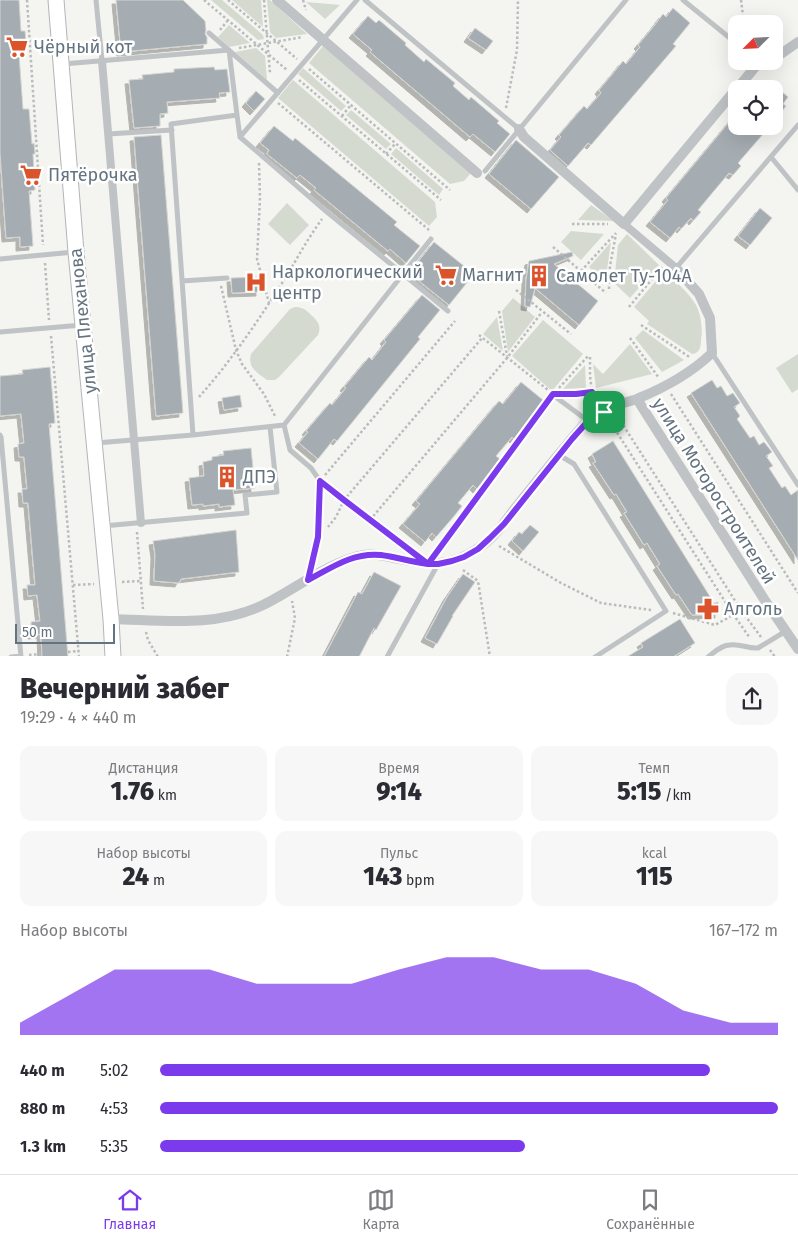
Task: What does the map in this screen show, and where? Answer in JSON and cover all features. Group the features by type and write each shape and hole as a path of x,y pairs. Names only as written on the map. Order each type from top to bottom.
{"main road":[{"name":"улица Плеханова","path":"56,0 76,252 113,656"},
{"name":"улица Плеханова","path":"113,641 117,656"}],"street":[{"path":"280,2 319,38 481,172"},
{"path":"783,54 797,47"},
{"path":"102,61 134,439 138,523"},
{"path":"744,80 752,70"},
{"path":"624,224 728,99"},
{"path":"111,619 200,621 243,614 334,566 367,554 433,564 464,557 490,538 504,524 559,454 588,421 622,403 666,387 700,365 712,353 710,318 699,294 672,264 524,137 519,129"},
{"name":"улица Моторостроителей","path":"637,399 764,599 798,649"}],"lane":[{"path":"96,0 102,61"},
{"path":"240,137 302,64 319,38 357,0"},
{"path":"365,0 519,129"},
{"path":"481,172 626,0"},
{"path":"683,0 728,37"},
{"path":"212,35 278,93"},
{"path":"60,64 229,50"},
{"path":"229,50 240,137 448,311"},
{"path":"193,435 171,124 237,115"},
{"path":"672,264 798,125"},
{"path":"108,134 172,130"},
{"path":"771,157 798,190"},
{"path":"94,443 282,425 431,239"},
{"path":"0,259 76,252"},
{"path":"182,281 227,278"},
{"path":"0,332 83,324"},
{"path":"712,353 798,485"},
{"path":"387,656 433,564 553,394 588,421"},
{"path":"282,425 290,450 311,468 320,481 317,541 308,580"},
{"path":"102,527 247,512 245,495 277,492 270,427"},
{"path":"0,435 21,656 11,656"},
{"path":"559,454 574,464 666,611 595,656"},
{"path":"708,656 731,644 753,649 758,648 786,631"}],"path":[{"path":"204,0 442,200"},
{"path":"228,0 450,190"},
{"path":"264,0 270,87"},
{"path":"505,117 517,50 518,0"},
{"path":"741,0 743,15"},
{"path":"212,35 228,20"},
{"path":"229,50 257,44 319,38"},
{"path":"273,99 430,231"},
{"path":"342,116 351,106"},
{"path":"386,154 395,144"},
{"path":"258,153 260,198 257,259 269,303"},
{"path":"191,406 214,380 252,329 290,271 310,235 328,212"},
{"path":"572,224 624,224"},
{"path":"581,271 624,224"},
{"path":"609,289 610,266 617,232"},
{"path":"553,247 606,293"},
{"path":"629,307 672,264"},
{"path":"219,278 236,350 242,364 264,394 282,425"},
{"path":"516,290 571,334"},
{"path":"499,311 507,358"},
{"path":"370,520 507,358 542,312"},
{"path":"433,564 370,520 320,481 454,321"},
{"path":"641,325 700,365"},
{"path":"317,541 336,517 344,500 481,337 553,394 592,392"},
{"path":"630,338 666,387 798,593"},
{"path":"553,394 589,356 592,392 608,410 741,610 775,656"},
{"path":"608,410 733,614 758,648"},
{"path":"138,523 144,620"},
{"path":"494,543 561,583 600,603 666,611 716,625 733,614 764,599"},
{"path":"452,561 478,581 490,656"},
{"path":"287,656 295,618 291,590"},
{"path":"148,640 158,656"},
{"path":"68,652 79,651"},
{"path":"21,656 42,654"}],"shaded area":[{"path":"211,0 222,0 263,35 264,39 258,40"},
{"path":"232,0 261,0 263,27"},
{"path":"267,0 270,0 307,34 276,38 270,32"},
{"path":"306,2 340,5 325,19"},
{"path":"229,25 250,43 229,47 218,37"},
{"path":"323,46 471,173 464,181 450,184 309,63"},
{"path":"256,48 265,56 267,80 235,52"},
{"path":"303,68 346,106 341,111 298,74"},
{"path":"293,80 435,202 437,217 429,226 278,98"},
{"path":"351,110 391,144 386,149 346,115"},
{"path":"396,148 443,189 439,195 391,154"},
{"path":"287,203 309,225 290,245 268,224"},
{"path":"591,205 614,221 578,220"},
{"path":"571,231 604,234 581,260 561,242"},
{"path":"627,234 659,265 630,298 614,283 618,245"},
{"path":"611,242 605,284 589,267"},
{"path":"665,270 690,296 698,309 702,336 700,349 695,353 692,354 647,324 649,321 634,307"},
{"path":"513,298 535,317 508,352 502,311"},
{"path":"300,307 313,316 319,326 318,335 279,377 275,380 267,380 252,367 251,354 290,309"},
{"path":"497,317 503,351 483,334"},
{"path":"543,320 583,354 552,391 512,356"},
{"path":"643,330 684,360 662,372 635,338"},
{"path":"630,344 652,374 596,388 593,364 603,374"},
{"path":"798,354 798,389 792,393 776,368"},
{"path":"585,365 586,388 563,389"}],"building":[{"path":"0,0 19,0 21,31 25,31 26,42 22,43 22,53 19,54 23,109 29,109 32,144 34,143 35,154 33,154 35,190 29,191 33,246 20,247 20,237 6,238 0,153"},
{"path":"116,0 183,0 205,21 207,44 121,52"},
{"path":"673,8 690,23 673,44 676,46 591,145 588,143 568,166 550,150 561,137 559,135 584,106 587,109 601,93 599,90 623,61 626,64 640,47 638,45 663,14 666,17"},
{"path":"368,16 376,23 379,20 406,43 405,45 424,62 426,59 455,83 453,86 469,100 471,97 499,121 497,123 510,134 495,152 473,134 470,137 370,52 372,50 353,34"},
{"path":"475,28 493,41 486,50 468,38"},
{"path":"214,67 215,70 227,69 230,92 219,93 220,98 167,102 168,113 160,114 160,126 134,128 129,80 143,79 142,75 174,72 174,69"},
{"path":"256,91 265,99 254,111 246,103"},
{"path":"783,93 788,97 783,104"},
{"path":"728,124 728,135 762,135 738,163 741,166 733,175 729,173 698,210 701,212 693,221 691,218 681,229 679,227 670,238 650,222 668,200 666,198"},
{"path":"274,126 293,141 295,138 397,222 394,225 420,246 406,263 390,249 388,251 314,190 316,188 300,175 297,178 267,154 269,150 260,143"},
{"path":"161,135 183,413 156,416 134,137"},
{"path":"516,140 559,177 531,209 489,174"},
{"path":"760,208 772,218 750,245 738,236"},
{"path":"434,242 474,274 449,305 409,273"},
{"path":"572,252 573,256 554,264 598,301 579,325 535,288 530,307 525,306 529,261"},
{"path":"259,277 260,292 232,293 231,278"},
{"path":"422,295 440,310 418,337 420,339 337,441 334,439 318,459 299,443 308,432 306,431 330,403 332,405 369,357 372,360 386,342 384,340"},
{"path":"50,367 55,423 49,424 68,656 42,656 41,634 32,635 31,622 40,621 37,595 28,596 27,585 35,585 28,503 23,503 22,489 27,489 24,457 19,457 18,444 24,443 21,414 0,416 0,376 23,374 22,370"},
{"path":"712,380 717,388 721,386 727,396 733,393 740,403 734,407 740,416 737,419 750,438 754,436 759,445 764,442 772,452 766,456 773,466 769,468 782,488 785,486 791,495 798,490 798,560 691,393"},
{"path":"521,382 543,400 514,439 512,437 496,456 500,459 477,489 473,485 458,503 462,506 455,515 436,537 432,533 425,542 403,524 420,504 416,501 499,401 503,404"},
{"path":"240,395 242,407 224,410 222,398"},
{"path":"613,441 714,603 718,602 719,614 692,615 657,566 660,564 647,543 644,545 624,513 627,512 616,494 614,495 593,463 596,462 592,454"},
{"name":"ДПЭ","path":"251,448 255,488 233,490 235,505 219,507 219,504 192,505 189,478 204,476 203,462 212,460 212,457 224,455 223,451"},
{"path":"530,525 539,532 523,551 512,541 519,532 522,534"},
{"path":"236,530 239,572 181,579 179,583 154,581 155,554 153,541"},
{"path":"374,572 401,586 376,630 374,628 360,656 325,656 358,592 362,594"},
{"path":"463,574 475,582 452,616 437,644 425,638 447,597"},
{"path":"680,619 695,643 675,656 629,656 643,647 641,643"}],"place":[{"name":"Чёрный кот","path":"17,47"},
{"name":"Пятёрочка","path":"31,175"},
{"name":"Магнит","path":"446,275"},
{"name":"Самолет Ту-104А","path":"539,276"},
{"name":"Наркологический центр","path":"256,282"},
{"name":"ДПЭ","path":"227,477"},
{"name":"Алголь","path":"708,609"}],"route":[{"path":"604,412 588,421 542,475 504,524 490,538 478,549 452,561 428,564 320,481 318,537 308,580 352,558 367,554 428,564 553,394 592,392 604,412"}]}
